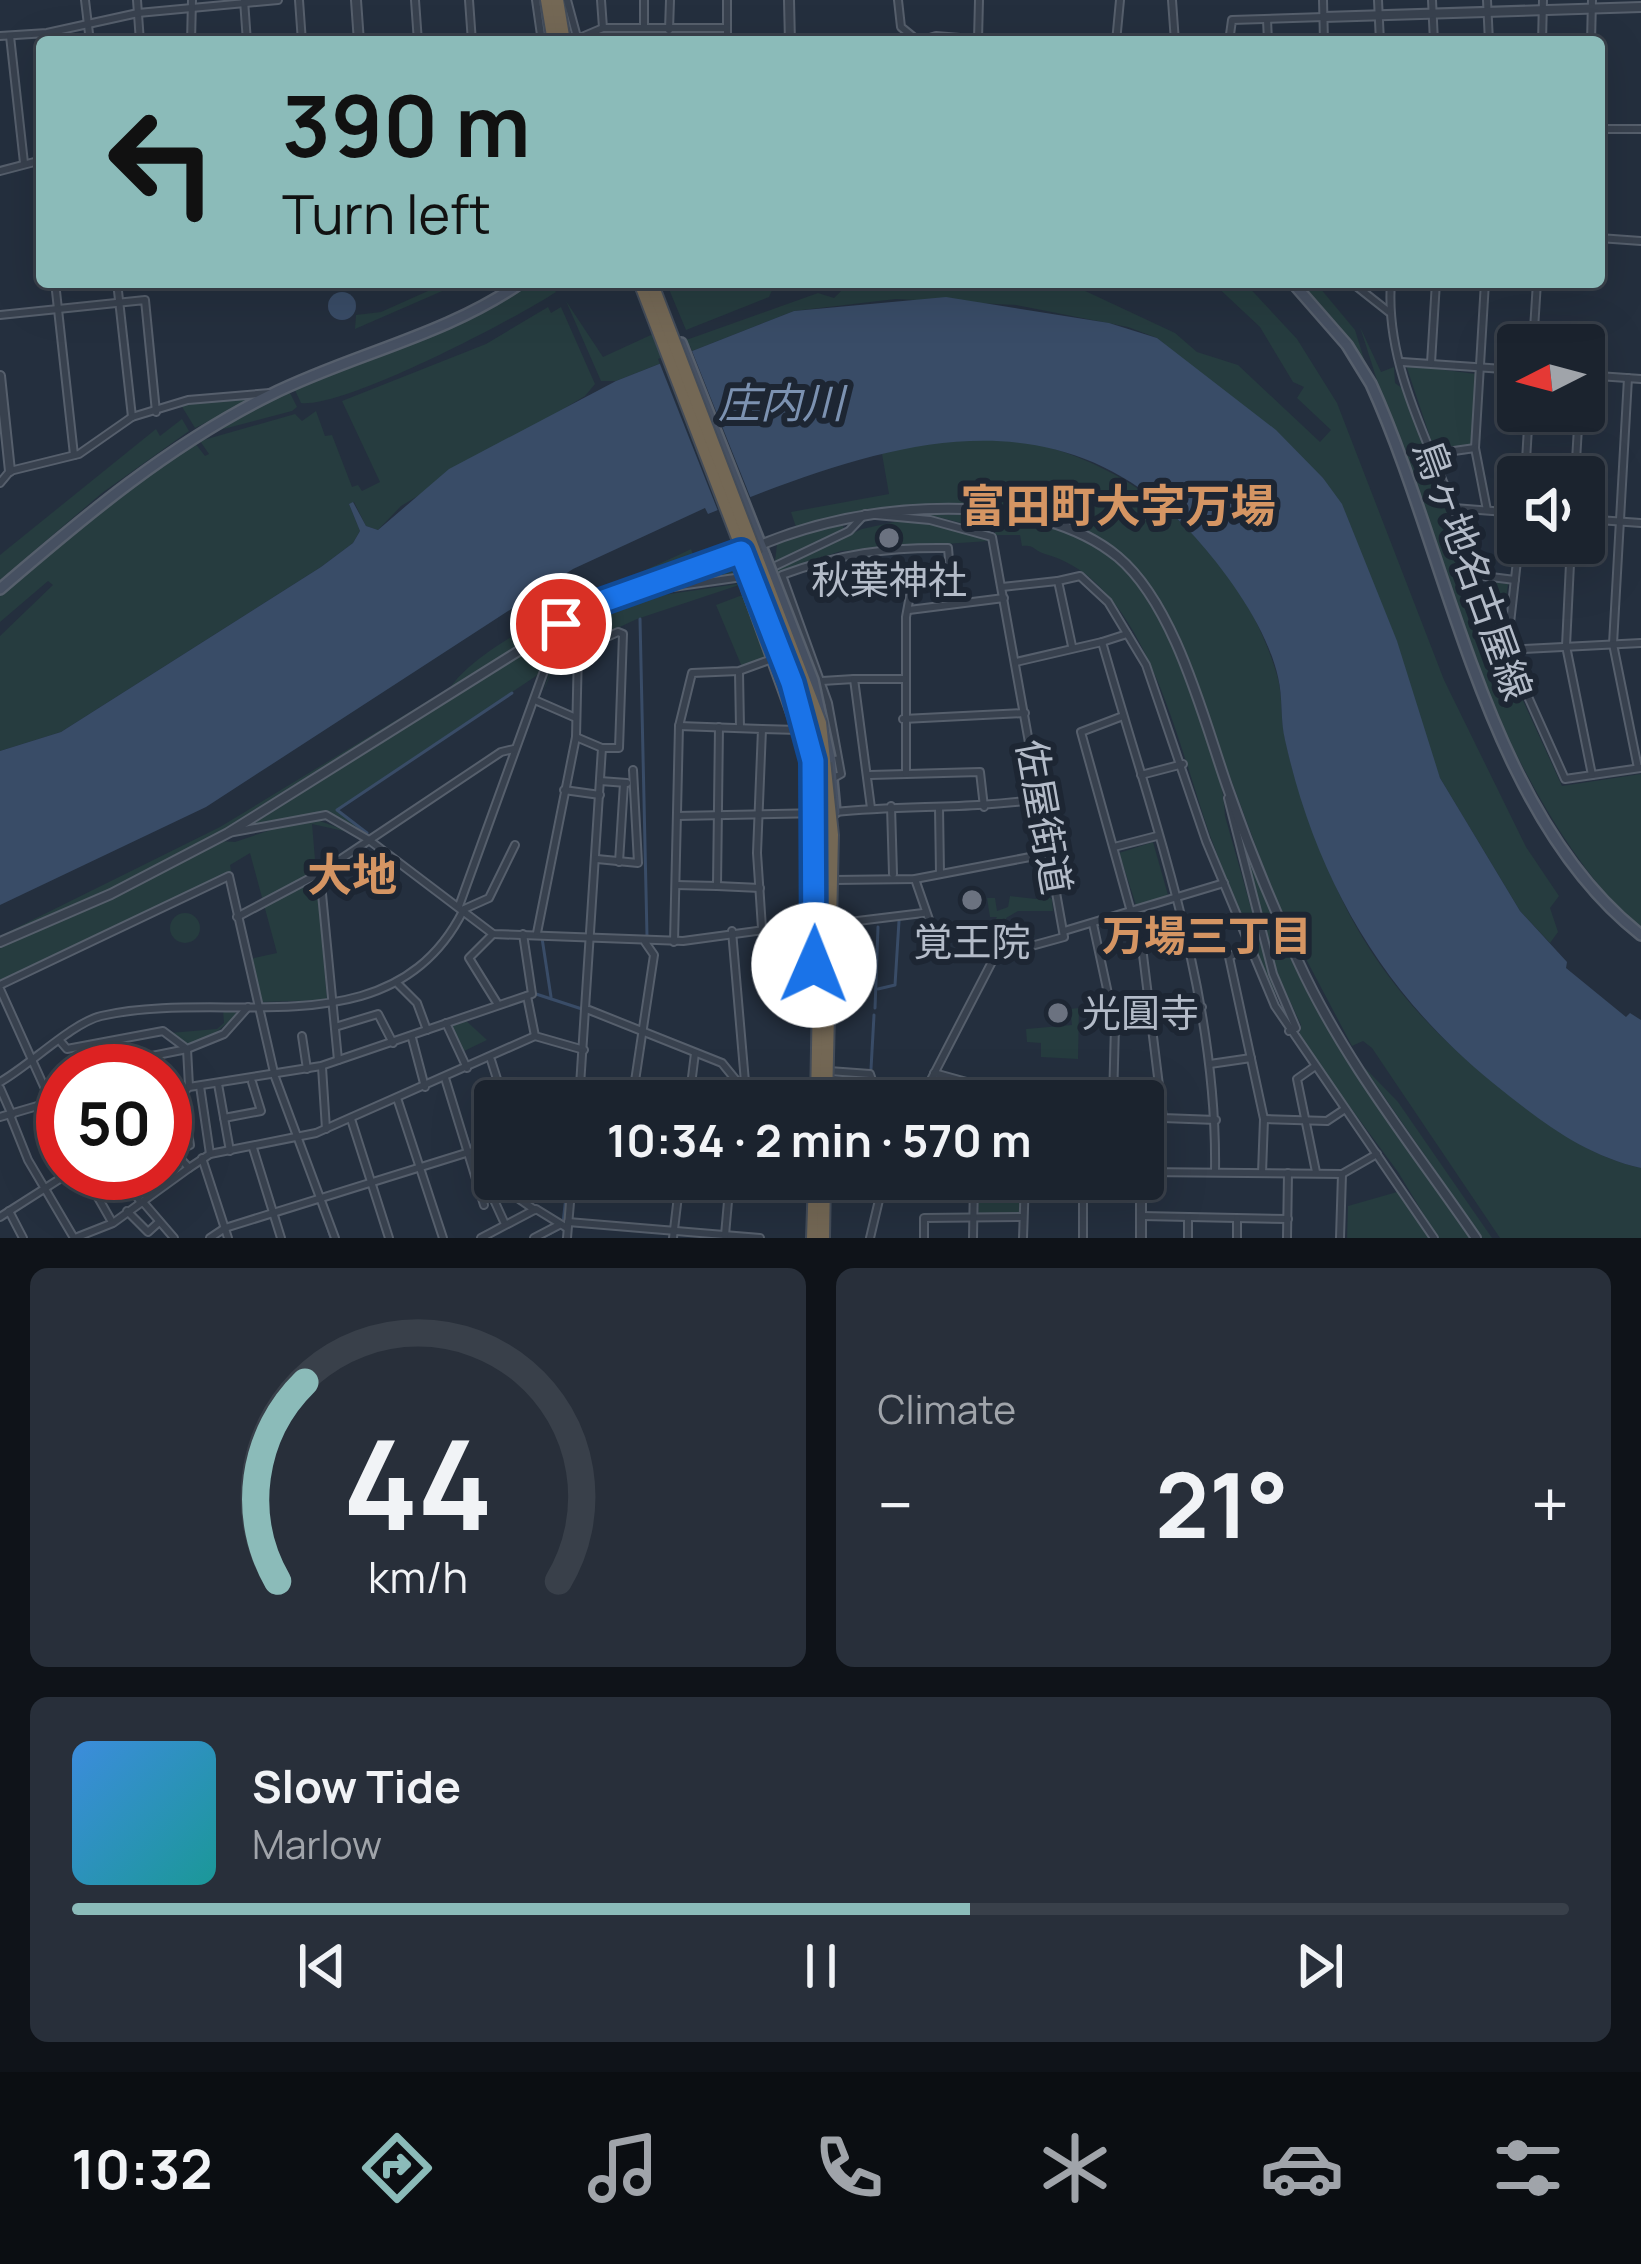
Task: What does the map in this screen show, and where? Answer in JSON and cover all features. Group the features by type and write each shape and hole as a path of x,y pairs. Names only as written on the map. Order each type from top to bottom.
{"highway":[{"path":"552,0 570,36"},
{"path":"549,36 552,0"},
{"path":"640,288 810,725 822,836 820,1080"},
{"path":"656,288 820,722 832,835 821,1080"},
{"path":"812,1200 812,1238"},
{"path":"824,1238 825,1200"}],"main road":[{"path":"0,589 152,464 274,392 436,330 512,288"},
{"path":"640,288 792,683 813,761 820,1080"},
{"path":"656,288 813,680 830,758 835,812 826,1080"},
{"name":"鳥ヶ地名古屋線","path":"1297,288 1347,345 1371,383 1470,658 1521,776 1598,894 1641,935"}],"street":[{"path":"85,0 89,36"},
{"path":"137,0 140,36"},
{"path":"50,36 87,22 192,3 278,0"},
{"path":"299,0 302,36"},
{"path":"356,0 359,36"},
{"path":"415,0 418,36"},
{"path":"469,0 472,36"},
{"path":"601,0 603,28"},
{"path":"644,0 644,28"},
{"path":"664,36 670,0"},
{"path":"727,0 727,36"},
{"path":"790,0 790,36"},
{"path":"898,0 901,27 911,36"},
{"path":"978,36 979,0"},
{"path":"1117,36 1120,0"},
{"path":"1172,0 1174,36"},
{"path":"1323,0 1324,36"},
{"path":"1378,0 1380,36"},
{"path":"1432,0 1434,36"},
{"path":"1487,0 1489,36"},
{"path":"244,2 247,36"},
{"path":"191,36 192,3"},
{"path":"1591,36 1592,4"},
{"path":"1542,36 1543,5"},
{"path":"1230,36 1232,20 1487,12 1543,5 1641,7"},
{"path":"1267,19 1268,36"},
{"path":"630,27 631,36"},
{"path":"596,36 603,28 727,28"},
{"path":"688,30 688,36"},
{"path":"23,164 5,36 36,37"},
{"path":"1605,129 1641,129"},
{"path":"0,171 36,161"},
{"path":"1605,238 1641,241"},
{"path":"56,288 74,455"},
{"path":"119,288 132,417"},
{"path":"494,298 505,288"},
{"path":"1359,288 1389,312"},
{"path":"1391,288 1389,312 1400,362 1475,574 1515,580"},
{"path":"1431,363 1436,288"},
{"path":"1485,288 1475,448 1487,510"},
{"path":"1534,324 1537,288"},
{"path":"0,315 146,300 156,412"},
{"path":"1400,362 1497,368"},
{"path":"0,376 10,471"},
{"path":"1605,376 1641,379"},
{"path":"1517,564 1507,650 1565,779 1640,768 1613,644 1628,378"},
{"path":"0,483 10,471 74,455 132,417 188,400 274,392"},
{"path":"1433,454 1475,448"},
{"path":"1454,508 1497,511"},
{"path":"760,545 822,522 866,514 998,511 1060,525 1104,547 1136,579 1180,656 1227,787 1308,981 1366,1077 1476,1238"},
{"path":"634,592 692,589 755,575 849,531 866,514"},
{"name":"佐屋街道","path":"866,514 929,520 992,537 1064,932 1064,937 995,956"},
{"path":"1605,521 1641,524"},
{"path":"0,942 111,894 228,833 561,624 738,546"},
{"path":"832,779 841,774 838,746 821,681 782,575 841,554 884,547 948,548 951,584 913,579 904,679 906,774"},
{"path":"1570,564 1566,646 1592,775"},
{"path":"1002,587 1080,576 1108,602 1160,698 1224,883 1289,1031 1434,1238"},
{"path":"1058,581 1072,646"},
{"path":"746,589 799,730 815,787"},
{"path":"908,610 931,611 938,605 1004,598"},
{"path":"36,1172 0,1085 95,1017 333,1003 398,984 452,930 561,624"},
{"path":"537,933 576,737 578,650 623,634 619,748 602,748 576,737"},
{"path":"1016,662 1127,634"},
{"path":"1102,642 1202,1007 1216,1120 1215,1172"},
{"path":"1507,650 1641,643"},
{"path":"674,942 680,726 692,674 739,671 772,659"},
{"path":"739,671 740,728"},
{"path":"854,679 872,808"},
{"path":"821,681 904,679"},
{"path":"537,701 576,718"},
{"path":"903,719 1025,713"},
{"path":"1123,716 1084,727 1082,732 1131,913 1152,1015 1163,1118 1216,1120"},
{"path":"680,726 799,730"},
{"path":"717,886 719,728"},
{"path":"762,729 762,928"},
{"path":"582,1080 590,1010 602,748"},
{"path":"237,917 320,873 500,753 514,749"},
{"path":"1141,775 1183,764"},
{"path":"619,862 633,770"},
{"path":"868,775 980,772 984,807"},
{"path":"600,781 628,783"},
{"path":"597,860 638,863 628,783"},
{"path":"1227,787 1229,813 1267,951 1296,1028 1289,1031"},
{"path":"564,790 600,795"},
{"path":"677,816 760,817 891,806 984,807 1040,799"},
{"path":"891,806 893,875"},
{"path":"939,807 940,874"},
{"path":"228,833 319,814 370,840 493,934 674,942 816,923"},
{"path":"1113,848 1157,836"},
{"path":"461,909 490,898 515,845"},
{"path":"834,880 873,881 893,875 915,879 1051,853"},
{"path":"320,873 338,1060"},
{"path":"36,1071 0,987 229,876 252,1006 335,1238"},
{"path":"915,879 941,957 995,956 930,1080"},
{"path":"1064,932 1224,883"},
{"path":"676,885 760,888"},
{"path":"833,923 923,913"},
{"path":"1093,924 1115,1026 1114,1080"},
{"path":"732,931 743,1080"},
{"path":"493,934 470,958 497,1004"},
{"path":"192,1087 321,1066 532,994 523,934"},
{"path":"636,1080 654,955 645,940"},
{"path":"1249,946 1229,957 1264,1119 1262,1173"},
{"path":"398,984 417,1003 427,1030"},
{"path":"527,996 535,1036"},
{"path":"192,1047 224,1034 252,1006"},
{"path":"1152,1015 1202,1007"},
{"path":"590,1010 722,1063 736,1080"},
{"path":"335,1027 379,1014 393,1043"},
{"path":"446,1023 467,1070"},
{"path":"94,1044 163,1031 180,1044"},
{"path":"302,1036 308,1069"},
{"path":"192,1166 206,1156 326,1129 491,1060 535,1036 585,1051"},
{"path":"412,1037 425,1087"},
{"path":"692,1080 695,1052"},
{"path":"1210,1064 1251,1058"},
{"path":"491,1060 497,1080"},
{"path":"321,1066 326,1129"},
{"path":"1314,1067 1297,1079 1317,1174"},
{"path":"829,1071 870,1074 872,1080"},
{"path":"934,1072 962,1080"},
{"path":"445,1078 484,1205"},
{"path":"224,1118 261,1111 252,1080"},
{"path":"218,1084 230,1151"},
{"path":"200,1086 206,1156 228,1238"},
{"path":"397,1098 443,1238"},
{"path":"0,1117 36,1107"},
{"path":"1264,1119 1327,1121 1345,1109"},
{"path":"350,1119 389,1238"},
{"path":"253,1148 281,1238"},
{"path":"210,1238 225,1228 474,1151"},
{"path":"1164,1174 1342,1174 1377,1154"},
{"path":"1288,1173 1288,1238"},
{"path":"1340,1238 1342,1174"},
{"path":"0,1217 36,1193"},
{"path":"53,1200 75,1238 112,1223 141,1201 174,1238"},
{"path":"99,1200 112,1223"},
{"path":"494,1200 505,1225"},
{"path":"520,1200 565,1225"},
{"path":"566,1238 569,1200"},
{"path":"673,1234 677,1200"},
{"path":"725,1237 728,1200"},
{"path":"870,1238 879,1200"},
{"path":"973,1238 974,1200"},
{"path":"1023,1238 1024,1200"},
{"path":"1083,1200 1083,1238"},
{"path":"1141,1200 1141,1238"},
{"path":"127,1210 148,1232 160,1221"},
{"path":"481,1238 535,1210"},
{"path":"9,1211 23,1238"},
{"path":"1141,1216 1288,1219"},
{"path":"924,1238 924,1218 1023,1217"},
{"path":"1188,1218 1188,1238"},
{"path":"1237,1219 1237,1238"},
{"path":"533,1238 565,1225 760,1238"},
{"path":"619,1238 620,1226"}],"green space":[{"path":"435,288 449,288 355,329 356,315 381,312"},
{"path":"516,288 553,288 556,292 469,340 354,392 301,403 294,388"},
{"path":"668,288 773,288 769,297 686,330"},
{"path":"844,288 1081,288 1175,333 1197,352 1238,365 1320,442 1331,430 1297,398 1304,387 1293,382 1260,327 1218,288 1250,288 1297,339 1337,403 1444,680 1526,847 1559,896 1550,908 1558,932 1550,943 1520,911 1440,778 1323,478 1157,338 1128,327 1016,305 896,299 794,311 616,381 601,381 566,301 603,357 653,334 689,339 818,293 834,298"},
{"path":"1302,288 1320,288 1355,330 1367,369 1349,340"},
{"path":"548,307 551,313 561,307 595,384 585,396 401,506 378,530 366,526 354,502 349,504 360,531 353,543 321,567 61,732 0,751 0,636 53,585 48,581 0,622 0,594 94,514 195,443 205,456 209,454 200,441 295,414 302,421 316,411 325,436 332,435 352,487 358,485 362,491 380,482 342,401 486,344"},
{"path":"1360,327 1381,372 1394,367 1395,383 1403,389 1484,606 1500,596 1491,582 1508,584 1499,648 1562,786 1641,774 1641,930 1590,874 1545,806 1504,730 1437,563"},
{"path":"1406,365 1476,374 1471,446 1434,449"},
{"path":"289,391 297,407 292,411 204,434"},
{"path":"259,396 195,428 181,405"},
{"path":"182,419 189,431 102,493 0,580 0,555 156,429 160,436"},
{"path":"993,437 1041,445 1087,461 1170,512 1205,547 1260,629 1279,682 1283,730 1298,787 1328,868 1359,932 1399,990 1472,1065 1566,1136 1601,1155 1641,1168 1641,1238 1500,1238 1372,1048 1363,1041 1352,1046 1278,906 1190,669 1122,556 1079,529 993,507 886,507 796,527 791,512 889,494 882,454 906,446"},
{"path":"898,515 989,515 988,530 938,517"},
{"path":"994,516 1049,527 1101,550 1125,570 1168,633 1213,749 1225,816 1277,1000 1136,635 1111,599 1081,571 1022,546 1020,535 995,535"},
{"path":"899,521 931,523 989,541 841,551 637,619 559,655 543,692 565,627 630,600 737,584 862,529"},
{"path":"842,523 844,529 775,562 777,544"},
{"path":"691,549 695,561 598,598 448,691 465,670 523,630"},
{"path":"728,561 742,574 662,585 663,583"},
{"path":"745,594 768,655 742,667 716,605"},
{"path":"552,635 542,672 338,809 367,833 324,811 245,829"},
{"path":"434,697 216,834 114,887 0,936 220,827"},
{"path":"1233,812 1307,991 1472,1238 1438,1238 1398,1172 1299,1038 1301,1025 1277,973"},
{"path":"309,817 353,833 312,824 327,1000 261,1002 250,959 277,953 250,853 230,865 231,871 0,980 0,946 112,898 220,841 235,842"},
{"path":"1153,842 1168,895 1137,908 1119,853"},
{"path":"1043,894 1052,899 1053,911 1018,911 1006,918 1007,924 1031,928 1035,936 1009,945 1000,943 991,928 997,917 990,917 987,898 995,898 997,911 1008,907 1010,896 1036,899"},
{"path":"185,913 200,928 185,943 170,928"},
{"path":"1079,1008 1078,1059 1041,1057 1041,1043 1027,1042 1026,1029 1072,1025 1070,1009"},
{"path":"233,1009 237,1015 204,1042 184,1044 170,1033 217,1029 224,1023 223,1010"},
{"path":"463,1018 487,1040 462,1052 450,1026"},
{"path":"1363,1066 1398,1102 1492,1238 1482,1238"},
{"path":"1397,1192 1430,1238 1347,1238 1348,1206"},
{"path":"978,1200 1021,1200 1021,1212 979,1214"}],"water":[{"path":"342,292 352,296 356,306 352,316 342,320 332,316 328,306 332,296"},
{"name":"庄内川","path":"946,297 1109,323 1157,338 1276,430 1323,478 1342,504 1397,641 1440,778 1520,911 1567,962 1566,968 1626,1017 1630,1013 1641,1020 1641,1168 1581,1145 1527,1110 1454,1048 1387,972 1335,886 1315,840 1285,740 1273,658 1245,602 1208,552 1140,488 1083,458 1023,443 961,442 898,450 835,467 708,514 705,508 573,569 206,807 0,905 0,751 61,732 321,567 353,543 360,531 349,504 353,502 366,526 378,530 449,469 616,381 794,311"}],"pier":[{"path":"690,346 753,504 720,516 658,359"}],"waterway":[{"path":"640,619 647,936"},
{"path":"367,833 337,810 512,693"},
{"path":"878,989 895,985 899,921"},
{"path":"875,1008 878,927"},
{"path":"542,938 551,997"},
{"path":"536,994 585,1010"},
{"path":"871,1069 874,1015"},
{"path":"461,1121 470,1147"},
{"path":"563,1223 566,1200"},
{"path":"326,1222 331,1238"},
{"path":"542,1238 560,1228"}],"place":[{"name":"秋葉神社","path":"889,538"},
{"name":"覚王院","path":"972,900"},
{"name":"光圓寺","path":"1058,1013"}],"district":[{"name":"富田町大字万場","path":"1118,506"},
{"name":"大地","path":"352,875"},
{"name":"万場三丁目","path":"1207,936"}],"route":[{"path":"561,624 598,603 741,552 792,683 813,761 817,813 814,965"}]}
